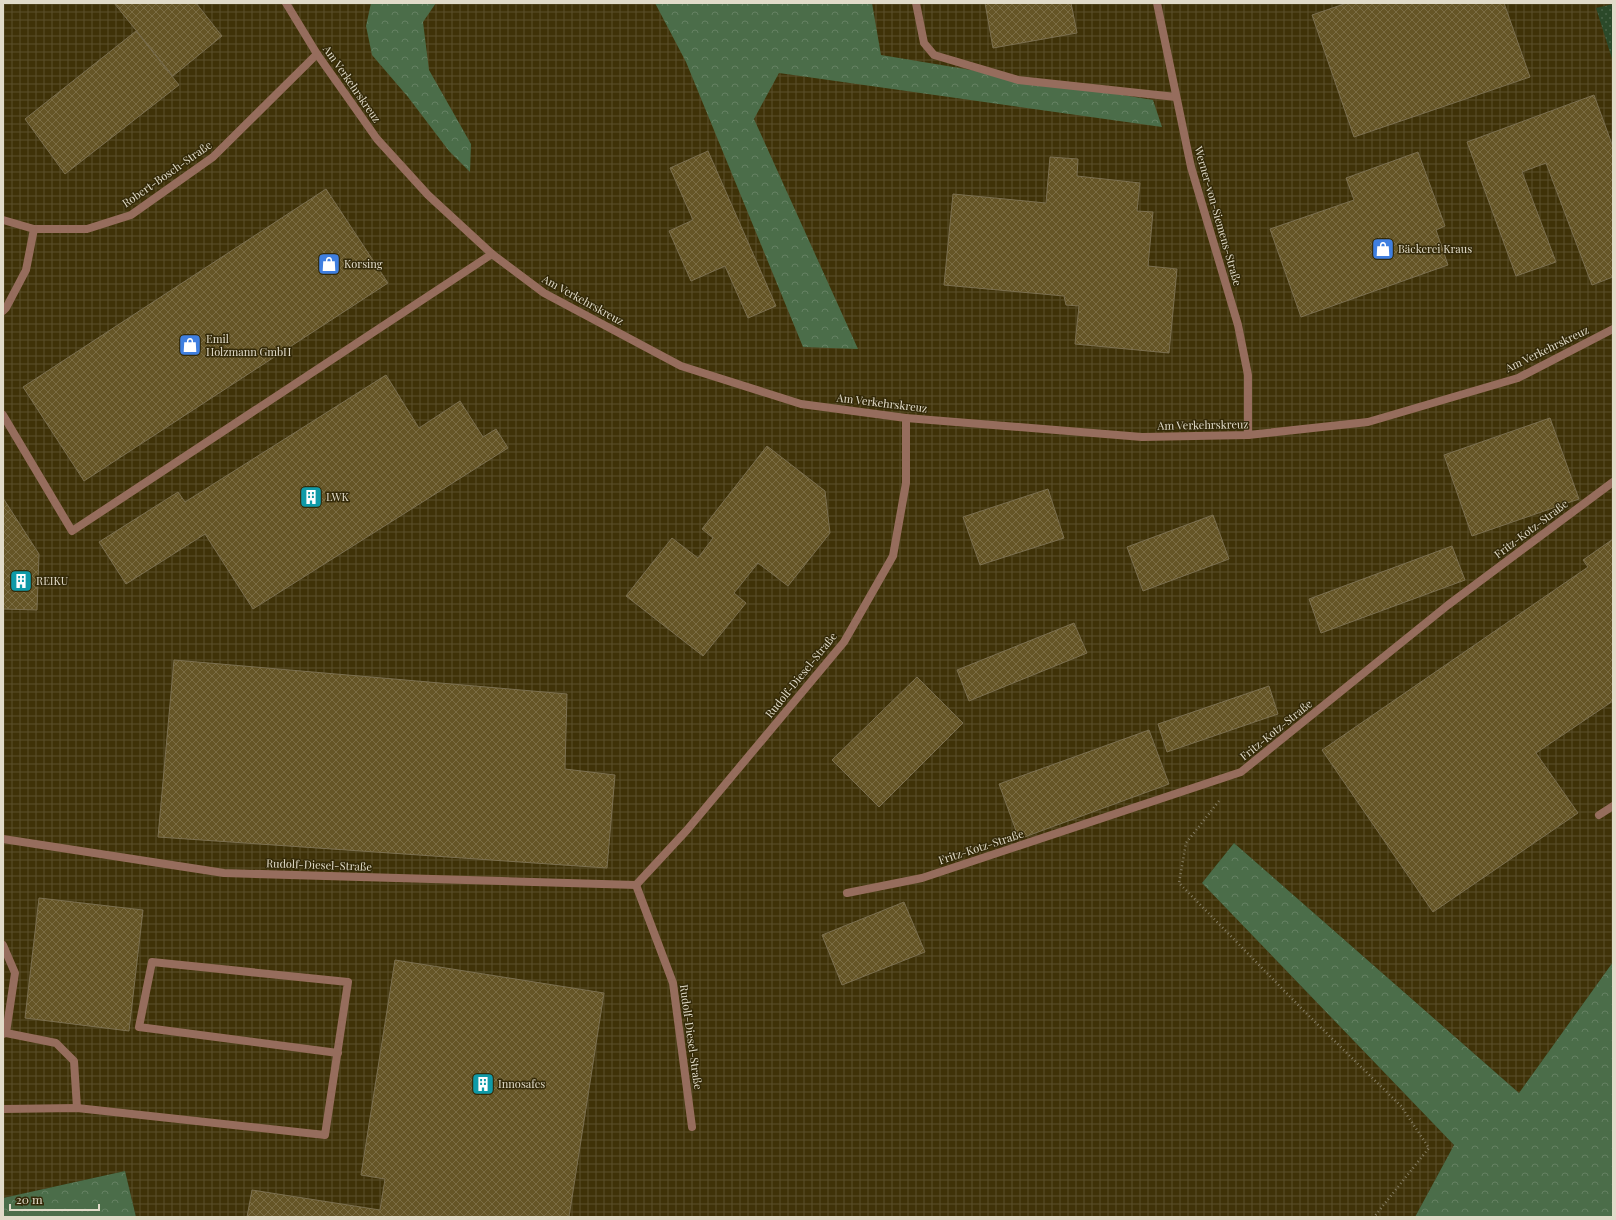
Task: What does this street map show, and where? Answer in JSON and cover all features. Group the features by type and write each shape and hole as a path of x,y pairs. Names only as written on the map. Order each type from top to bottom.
{"street":[{"name":"Am Verkehrskreuz","path":"286,3 317,54 377,139 428,195 492,254 544,294 681,366 801,404 906,418 1142,437 1248,435 1368,422 1518,378 1613,329"},
{"path":"916,3 924,43 934,55 1018,80 1176,97"},
{"name":"Werner-von-Siemens-Straße","path":"1157,3 1191,167 1238,325 1248,375 1248,435"},
{"name":"Robert-Bosch-Straße","path":"3,220 34,229 87,229 131,215 213,157 317,54"},
{"path":"3,311 26,270 34,229"},
{"path":"3,415 72,531 492,254"},
{"name":"Rudolf-Diesel-Straße","path":"3,839 224,873 636,885 687,830 844,642 893,556 906,483 906,418"},
{"name":"Fritz-Kotz-Straße","path":"847,893 922,878 1242,772 1448,605 1613,482"},
{"path":"1599,815 1613,806"},
{"name":"Rudolf-Diesel-Straße","path":"636,885 674,983 692,1127"},
{"path":"3,945 16,973 5,1033 56,1043 74,1061 77,1108"},
{"path":"3,1109 77,1108 325,1136 338,1052 348,982 152,962 139,1027 338,1052"}],"path":[{"path":"1242,772 1186,843 1179,883 1305,1012 1401,1106 1429,1148 1374,1217"}],"shaded area":[{"path":"3,3 1613,3 1613,962 1519,1093 1234,843 1202,883 1454,1145 1415,1217 136,1217 125,1171 3,1198"}],"green space":[{"path":"371,3 436,3 423,22 429,70 471,144 470,172 449,151 408,97 372,55 366,26"},
{"path":"655,3 872,3 881,55 1153,100 1162,127 779,73 754,119 858,349 803,347 686,62"},
{"path":"1613,4 1613,62 1596,8"},
{"path":"1234,843 1519,1093 1613,962 1613,1217 1415,1217 1454,1145 1202,883"},
{"path":"125,1171 136,1217 3,1217 3,1198"}],"building":[{"path":"114,3 196,3 222,36 173,76"},
{"path":"985,3 1071,3 1077,33 993,48"},
{"path":"1347,3 1504,3 1530,77 1354,137 1312,15"},
{"path":"136,31 179,85 65,174 25,119"},
{"path":"1594,95 1613,147 1613,277 1592,285 1546,163 1522,172 1556,262 1516,276 1467,142"},
{"path":"708,151 776,306 748,318 725,266 691,281 669,231 693,220 670,168"},
{"path":"1418,152 1445,226 1436,230 1448,265 1301,317 1270,229 1354,200 1346,178"},
{"path":"1050,157 1078,159 1077,176 1140,183 1137,211 1153,212 1148,266 1177,269 1169,353 1075,344 1079,306 1066,305 1064,296 944,285 953,194 1046,203"},
{"path":"326,189 388,283 84,481 23,387"},
{"name":"LWK","path":"386,375 419,428 460,401 483,437 496,429 508,448 253,609 205,534 126,584 99,542 178,492 185,502"},
{"path":"1550,418 1579,499 1472,536 1444,455"},
{"path":"767,446 825,491 830,533 788,586 758,563 734,593 746,603 703,656 626,596 672,538 698,558 713,538 702,529"},
{"path":"1048,489 1064,538 980,565 963,517"},
{"name":"REIKU","path":"3,498 39,554 37,610 3,609"},
{"path":"1213,515 1229,559 1143,591 1127,547"},
{"path":"1613,539 1613,701 1536,753 1578,813 1433,912 1322,750 1588,567 1583,560"},
{"path":"1452,546 1465,580 1321,633 1309,599"},
{"path":"1074,623 1087,653 969,701 957,670"},
{"path":"174,660 567,694 565,769 615,775 607,868 158,837"},
{"path":"917,677 963,723 879,807 832,760"},
{"path":"1269,686 1278,714 1167,752 1158,724"},
{"path":"1149,730 1169,784 1019,839 999,784"},
{"path":"39,898 143,910 129,1031 25,1018"},
{"path":"904,902 925,952 842,985 822,935"},
{"name":"Innosafes","path":"395,960 604,993 569,1217 247,1217 252,1190 380,1210 385,1179 361,1175"}],"place":[{"name":"Bäckerei Kraus","path":"1383,249"},
{"name":"Korsing","path":"329,264"},
{"name":"Emil Holzmann GmbH","path":"190,345"},
{"name":"LWK","path":"311,497"},
{"name":"REIKU","path":"21,581"},
{"name":"Innosafes","path":"483,1084"}]}
